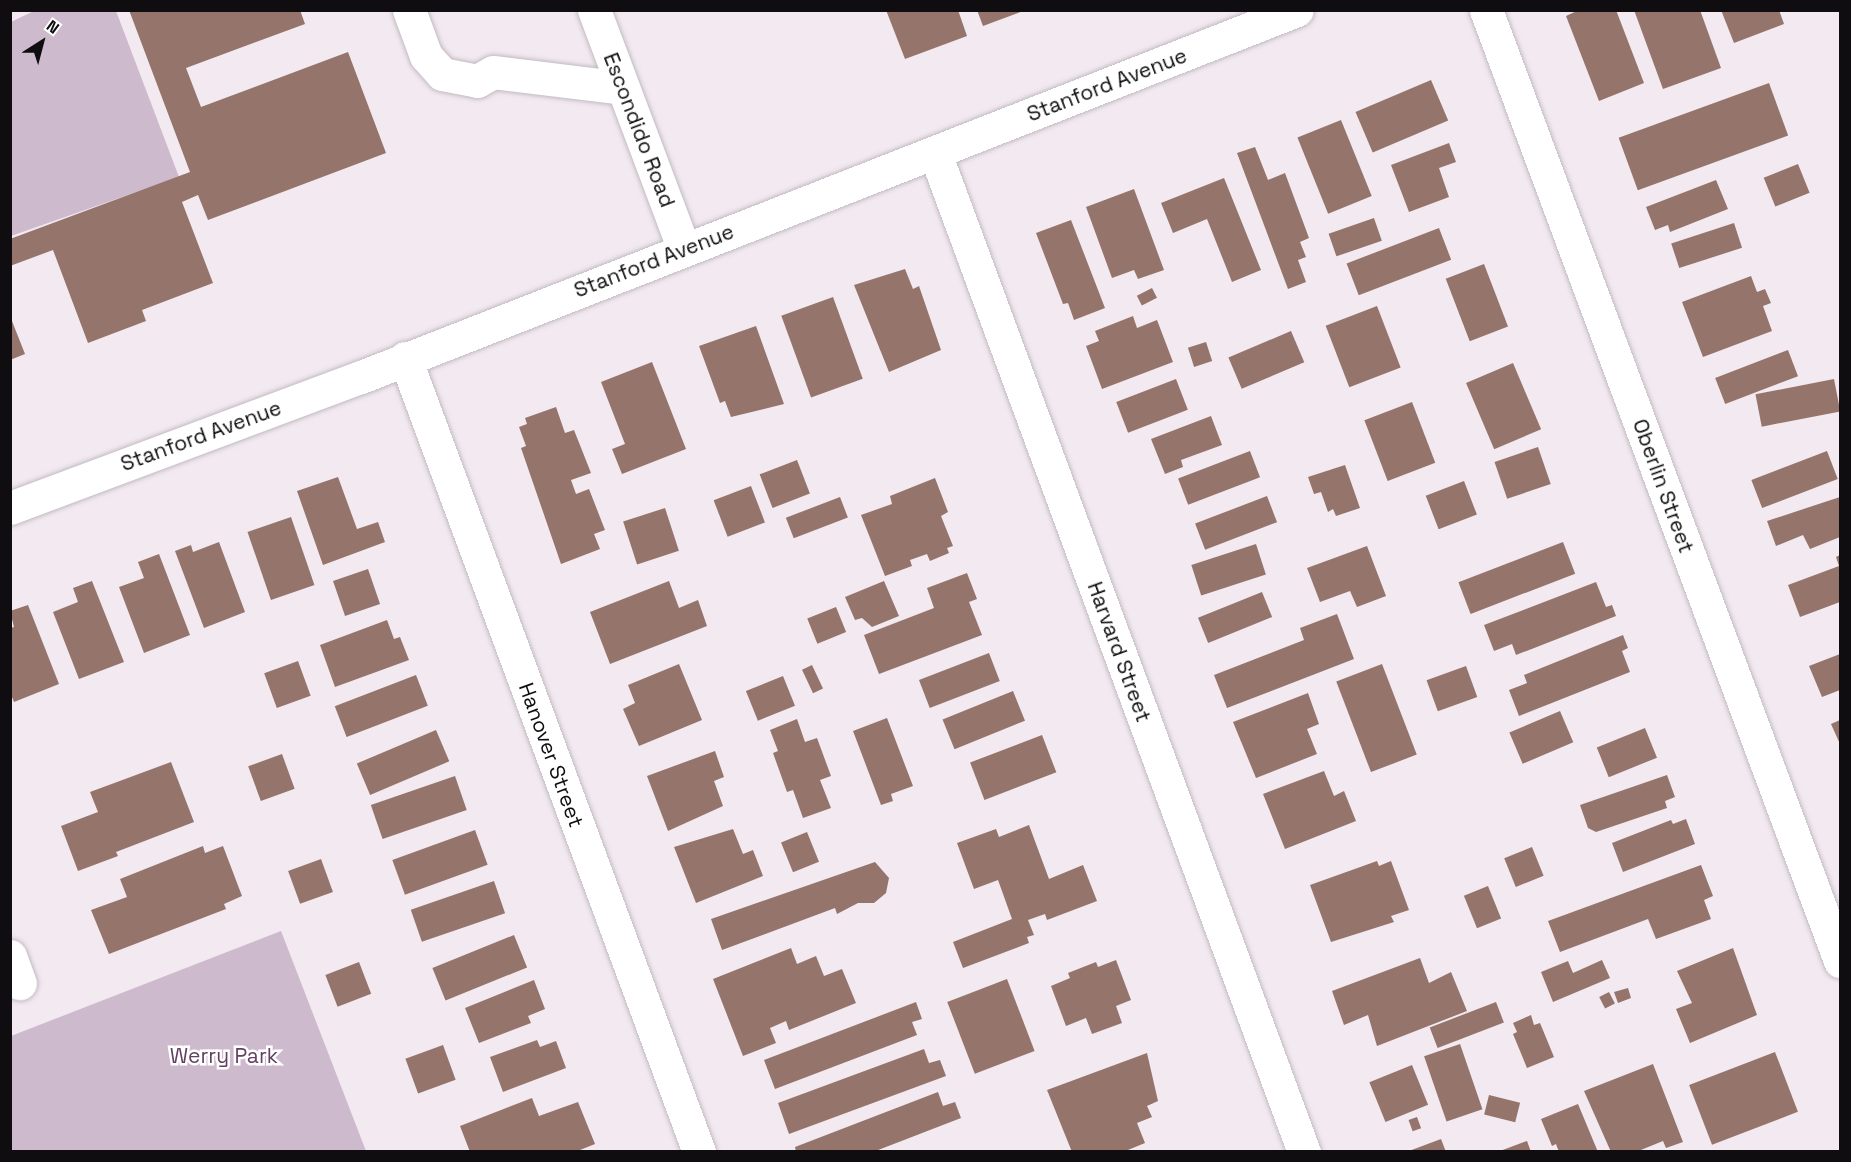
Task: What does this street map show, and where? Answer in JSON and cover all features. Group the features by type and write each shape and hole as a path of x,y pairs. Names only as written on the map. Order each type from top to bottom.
{"street":[{"path":"409,10 426,56 442,74 477,81 494,72 623,88"},
{"name":"Escondido Road","path":"594,10 684,250"},
{"name":"Stanford Avenue","path":"10,508 935,153 1297,10"},
{"name":"Oberlin Street","path":"1486,10 1840,961"},
{"name":"Harvard Street","path":"935,153 1304,1152"},
{"name":"Hanover Street","path":"405,358 699,1152"}],"green space":[{"path":"34,11 116,11 179,177 11,236 11,22"},
{"name":"Werry Park","path":"281,931 366,1151 11,1151 11,1036"}],"building":[{"path":"129,10 300,10 305,24 186,68 201,107 348,52 386,153 208,220 198,195 182,202 213,283 142,310 146,321 88,343 53,250 10,266 10,239 190,172"},
{"path":"886,10 958,10 967,36 905,59"},
{"path":"977,10 1023,10 1023,11 983,26"},
{"path":"1579,10 1616,10 1644,83 1599,101 1566,16"},
{"path":"1634,10 1700,10 1721,68 1663,89"},
{"path":"1721,10 1779,10 1784,24 1734,43"},
{"path":"1431,80 1448,121 1373,153 1356,112"},
{"path":"1769,83 1788,136 1638,190 1619,138"},
{"path":"1341,120 1372,196 1328,214 1297,138"},
{"path":"1449,143 1456,162 1439,168 1449,197 1409,212 1391,165"},
{"path":"1255,147 1268,180 1285,173 1309,238 1300,242 1306,257 1298,260 1306,282 1288,289 1237,153"},
{"path":"1798,164 1810,193 1775,207 1764,178"},
{"path":"1224,178 1261,270 1232,282 1207,219 1173,233 1161,203"},
{"path":"1716,180 1728,209 1670,232 1668,225 1655,230 1646,207"},
{"path":"1134,189 1164,270 1138,279 1134,270 1112,278 1086,207"},
{"path":"1374,218 1382,241 1336,256 1329,234"},
{"path":"1071,220 1105,308 1074,320 1068,303 1063,304 1036,233"},
{"path":"1734,223 1742,248 1679,268 1671,243"},
{"path":"1439,228 1451,260 1359,295 1347,263"},
{"path":"1484,264 1508,327 1470,341 1446,279"},
{"path":"905,269 913,289 919,286 941,350 889,372 854,285"},
{"path":"1751,276 1757,292 1765,289 1771,303 1763,306 1772,331 1703,357 1682,302"},
{"path":"1152,288 1157,298 1142,306 1137,296"},
{"path":"833,297 863,379 811,398 781,316"},
{"path":"1377,306 1401,368 1349,387 1326,326"},
{"path":"10,316 25,354 10,360"},
{"path":"1133,316 1137,328 1157,320 1173,362 1102,389 1086,346 1099,341 1095,331"},
{"path":"756,326 784,404 731,417 725,401 720,403 699,346"},
{"path":"1291,331 1304,362 1242,389 1228,358"},
{"path":"1206,342 1212,361 1194,367 1188,348"},
{"path":"1788,350 1798,376 1725,404 1715,378"},
{"path":"652,362 686,449 622,474 612,449 625,444 601,382"},
{"path":"1513,363 1541,429 1494,449 1466,383"},
{"path":"1176,379 1188,410 1128,433 1116,402"},
{"path":"1834,379 1840,411 1762,427 1755,394"},
{"path":"1412,402 1435,463 1388,481 1364,420"},
{"path":"556,407 565,433 574,430 591,473 571,480 576,494 589,489 605,530 594,534 600,549 561,564 521,448 526,446 519,427 527,424 525,418"},
{"path":"1211,416 1222,445 1181,460 1183,467 1165,474 1151,439"},
{"path":"1538,447 1551,484 1507,499 1495,462"},
{"path":"1250,451 1260,477 1188,505 1178,479"},
{"path":"1827,451 1838,479 1762,508 1751,480"},
{"path":"797,460 810,494 773,508 760,474"},
{"path":"1345,465 1360,508 1336,516 1333,509 1328,512 1321,492 1314,494 1308,477"},
{"path":"338,477 357,529 378,522 385,542 323,565 297,491"},
{"path":"935,478 948,512 941,516 953,546 947,548 949,553 930,561 927,554 910,560 912,566 885,576 861,515 892,504 890,496"},
{"path":"1464,481 1477,515 1439,529 1426,496"},
{"path":"751,486 765,522 728,537 714,500"},
{"path":"1267,496 1277,522 1205,550 1195,524"},
{"path":"840,497 848,518 794,538 786,518"},
{"path":"1840,497 1840,537 1810,549 1803,535 1776,546 1767,521"},
{"path":"665,508 679,551 637,564 623,522"},
{"path":"291,517 314,585 271,600 248,532"},
{"path":"219,542 245,612 204,628 175,551 191,545 193,552"},
{"path":"1563,542 1575,574 1471,614 1458,582"},
{"path":"1256,544 1266,574 1201,595 1191,565"},
{"path":"1367,546 1386,596 1357,607 1350,591 1320,602 1307,568"},
{"path":"159,554 190,635 144,653 119,587 144,578 138,562"},
{"path":"1840,555 1840,602 1800,617 1788,585 1839,566 1836,557"},
{"path":"368,569 380,604 345,616 333,581"},
{"path":"967,573 977,599 969,602 982,635 879,674 864,635 934,608 927,588"},
{"path":"92,581 124,662 79,679 53,612 78,602 73,588"},
{"path":"669,581 679,608 698,600 707,626 610,664 590,612"},
{"path":"884,581 899,616 872,627 862,618 855,620 845,597"},
{"path":"1596,582 1606,607 1612,605 1616,616 1516,655 1512,644 1494,651 1484,625"},
{"path":"1262,592 1272,617 1208,643 1198,618"},
{"path":"28,605 59,684 14,702 10,692 10,628 14,627 10,611"},
{"path":"836,607 846,632 817,644 807,619"},
{"path":"1337,614 1354,659 1227,708 1214,675 1304,640 1300,628"},
{"path":"387,620 394,639 400,637 409,660 335,687 320,645"},
{"path":"1623,635 1628,648 1622,651 1630,672 1519,716 1509,690 1527,683 1524,675"},
{"path":"989,653 1000,681 930,708 919,680"},
{"path":"1840,654 1840,690 1822,697 1809,666"},
{"path":"298,661 311,696 277,708 264,673"},
{"path":"679,664 702,720 639,746 623,709 635,703 628,685"},
{"path":"1382,664 1417,755 1371,772 1336,682"},
{"path":"812,665 823,689 813,693 802,670"},
{"path":"1466,666 1477,697 1438,711 1427,680"},
{"path":"416,675 428,706 347,737 335,706"},
{"path":"783,676 795,706 758,721 746,691"},
{"path":"1013,691 1025,721 955,749 943,719"},
{"path":"1308,693 1319,724 1307,729 1317,754 1256,778 1233,722"},
{"path":"1560,711 1573,742 1523,764 1509,732"},
{"path":"887,718 913,786 891,794 893,801 881,805 853,731"},
{"path":"797,719 805,742 817,738 831,776 820,780 831,808 803,818 793,790 787,792 773,753 778,751 770,730"},
{"path":"1840,720 1840,744 1831,724"},
{"path":"1645,728 1657,758 1609,777 1597,747"},
{"path":"436,730 449,761 370,795 357,764"},
{"path":"1042,735 1056,772 984,800 970,763"},
{"path":"715,751 724,777 714,781 723,806 668,831 647,776"},
{"path":"282,754 295,789 261,801 248,766"},
{"path":"171,762 194,822 116,852 118,856 78,871 61,826 98,812 90,792"},
{"path":"1324,771 1334,796 1344,791 1356,821 1285,849 1263,794"},
{"path":"1667,775 1675,797 1665,801 1667,808 1596,832 1588,828 1580,805"},
{"path":"455,776 467,810 383,839 371,805"},
{"path":"1686,819 1695,844 1623,872 1612,843 1671,820 1673,824"},
{"path":"1029,825 1049,879 1083,865 1097,901 1047,920 1045,914 1028,920 1034,935 1027,937 1029,943 963,968 953,942 1012,919 998,880 974,889 957,843 996,829 999,837"},
{"path":"733,829 743,854 753,850 763,876 696,903 674,847"},
{"path":"475,830 488,865 405,895 392,860"},
{"path":"807,832 819,862 793,872 781,842"},
{"path":"203,846 205,853 223,846 242,896 224,904 226,909 109,954 91,910 127,897 120,879"},
{"path":"1532,847 1544,876 1516,887 1504,858"},
{"path":"321,859 333,892 300,904 288,871"},
{"path":"1377,861 1379,866 1391,861 1409,910 1391,916 1394,922 1331,942 1310,885"},
{"path":"875,862 889,878 886,893 874,903 858,903 837,914 835,908 722,950 711,919"},
{"path":"1701,865 1713,896 1704,900 1711,919 1656,939 1648,919 1560,952 1548,921"},
{"path":"494,881 505,913 422,942 411,910"},
{"path":"1488,886 1501,918 1477,928 1464,896"},
{"path":"514,935 527,967 446,1000 432,968"},
{"path":"791,948 797,964 816,956 824,976 842,969 856,1003 789,1030 786,1021 770,1028 776,1043 743,1056 713,979"},
{"path":"1733,948 1757,1015 1690,1043 1676,1009 1692,1003 1677,971"},
{"path":"1420,958 1429,983 1451,972 1467,1011 1377,1046 1368,1015 1344,1025 1332,991"},
{"path":"1116,960 1131,1000 1116,1006 1122,1023 1092,1034 1086,1018 1066,1026 1051,986 1070,978 1068,973 1096,962 1098,967"},
{"path":"1602,960 1610,978 1553,1002 1541,972 1568,961 1573,973"},
{"path":"359,962 371,994 338,1007 325,975"},
{"path":"1007,979 1035,1051 975,1074 947,1002"},
{"path":"534,980 545,1009 528,1016 531,1023 479,1043 465,1008"},
{"path":"1628,988 1631,998 1618,1003 1614,992"},
{"path":"1609,992 1615,1004 1605,1009 1599,997"},
{"path":"916,1002 922,1019 912,1022 917,1035 775,1089 764,1060"},
{"path":"1496,1002 1504,1023 1438,1048 1430,1027"},
{"path":"1531,1015 1534,1025 1540,1023 1554,1057 1527,1068 1513,1034 1517,1032 1513,1023"},
{"path":"537,1040 540,1047 556,1041 566,1068 503,1092 490,1057"},
{"path":"1460,1044 1482,1109 1447,1122 1424,1056"},
{"path":"443,1045 456,1080 418,1093 405,1059"},
{"path":"924,1049 929,1063 940,1060 946,1076 789,1134 778,1103"},
{"path":"1775,1052 1798,1112 1712,1145 1689,1085"},
{"path":"1147,1053 1158,1101 1147,1106 1152,1117 1137,1123 1145,1143 1123,1152 1072,1152 1047,1090"},
{"path":"1653,1064 1683,1142 1666,1148 1663,1141 1636,1152 1611,1152 1584,1091"},
{"path":"1412,1065 1428,1105 1385,1122 1369,1082"},
{"path":"938,1092 943,1106 955,1102 961,1118 873,1152 796,1152 795,1147"},
{"path":"1489,1095 1520,1103 1515,1122 1484,1114"},
{"path":"532,1098 539,1116 578,1102 595,1144 575,1152 470,1152 460,1126"},
{"path":"1578,1104 1598,1152 1559,1152 1556,1144 1552,1146 1541,1119"},
{"path":"1417,1117 1421,1128 1413,1131 1409,1120"},
{"path":"1441,1139 1446,1152 1409,1152 1409,1151"},
{"path":"1527,1141 1531,1152 1500,1152 1500,1151"}]}
